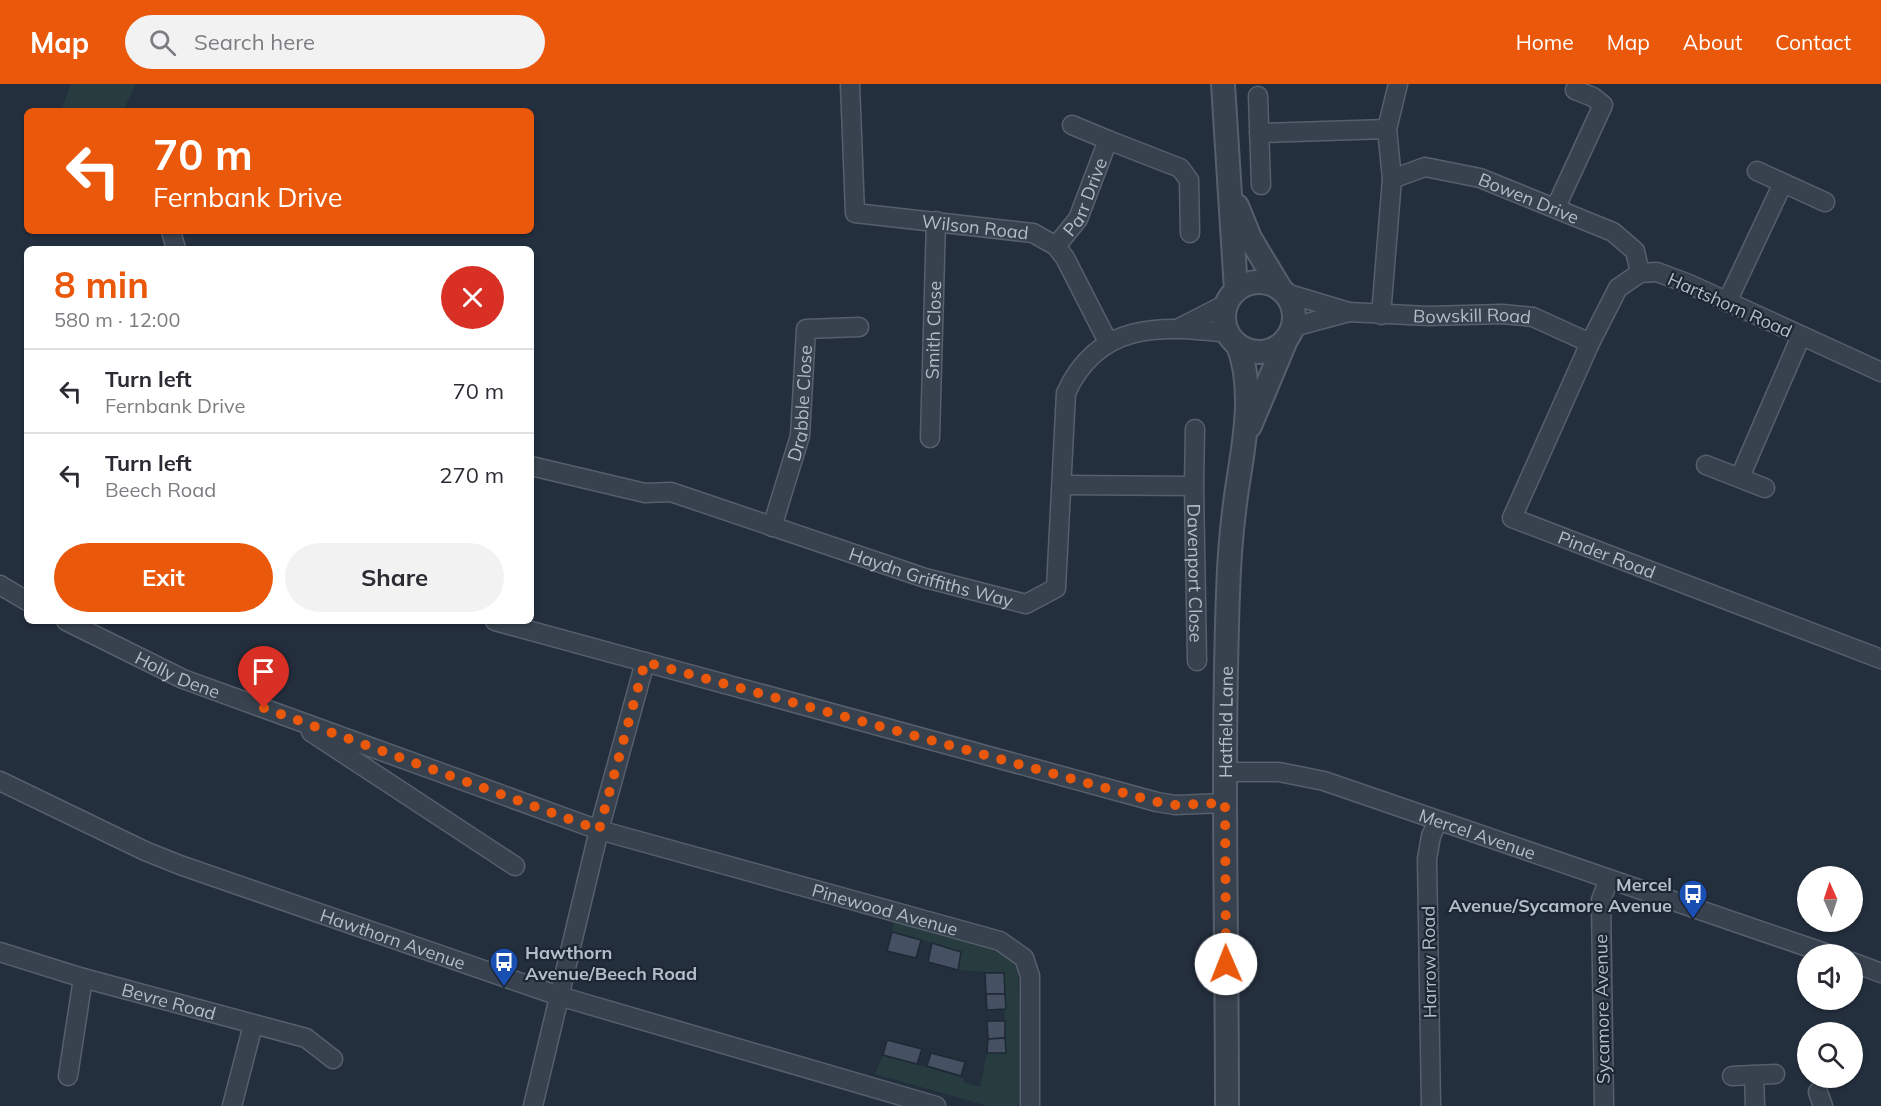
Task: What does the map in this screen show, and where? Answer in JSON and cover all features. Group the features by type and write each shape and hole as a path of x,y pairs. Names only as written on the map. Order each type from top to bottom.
{"street":[{"name":"Wilson Road","path":"850,84 855,213 1034,233 1056,246"},
{"path":"1223,84 1230,188 1231,297 1224,314 1244,369 1247,433"},
{"path":"1381,315 1392,179 1387,129 1398,84"},
{"path":"1556,207 1603,105 1593,97 1575,90"},
{"path":"1258,96 1261,185"},
{"name":"Parr Drive","path":"1072,125 1180,168 1189,180 1190,233"},
{"path":"1259,133 1387,129"},
{"name":"Parr Drive","path":"1056,246 1078,219 1108,141"},
{"name":"Bowen Drive","path":"1392,179 1425,167 1480,178 1613,232 1635,250 1640,273"},
{"path":"1756,171 1825,201"},
{"path":"1727,302 1783,183"},
{"path":"1230,188 1250,238 1292,303 1295,315 1247,433"},
{"name":"Smith Close","path":"930,438 936,221"},
{"path":"1056,246 1079,283 1108,342"},
{"name":"Hartshorn Road","path":"1640,273 1657,272 1880,370"},
{"path":"1590,343 1618,288 1640,273"},
{"path":"1231,297 1258,281 1283,291"},
{"name":"Bowskill Road","path":"1283,291 1349,312 1381,315 1502,314 1533,317 1590,343"},
{"name":"Haydn Griffiths Way","path":"1181,327 1231,297"},
{"name":"Bowskill Road","path":"1289,334 1349,312"},
{"name":"Drabble Close","path":"772,526 800,436 806,329 859,327"},
{"name":"Haydn Griffiths Way","path":"534,467 645,493 671,492 925,578 1026,604 1056,588 1066,393 1077,369 1108,342 1133,334 1181,327 1233,339"},
{"path":"1233,339 1249,351 1263,352 1275,348 1289,334"},
{"name":"Hartshorn Road","path":"1740,477 1801,336"},
{"name":"Pinder Road","path":"1590,343 1512,518 1881,659"},
{"name":"Davenport Close","path":"1195,429 1197,661"},
{"name":"Hatfield Lane","path":"1227,1106 1225,803 1228,591 1237,490 1247,433"},
{"path":"1706,465 1765,488"},
{"name":"Davenport Close","path":"1062,485 1194,486"},
{"path":"0,585 24,599"},
{"name":"Holly Dene","path":"72,624 183,679 599,830"},
{"path":"506,624 1157,802 1175,805 1225,803"},
{"path":"533,1106 599,830 645,662"},
{"path":"285,716 515,866"},
{"name":"Mercel Avenue","path":"1226,772 1256,770 1302,776 1799,944"},
{"name":"Hawthorn Avenue","path":"0,780 145,851 180,865 558,996 936,1106"},
{"name":"Harrow Road","path":"1431,1106 1427,859 1431,836 1438,821"},
{"name":"Pinewood Avenue","path":"599,830 1000,941 1012,948 1024,958 1030,976 1030,1106"},
{"name":"Sycamore Avenue","path":"1604,1106 1601,900 1609,879"},
{"name":"Bevre Road","path":"0,952 83,978 306,1038 333,1059"},
{"path":"1863,966 1881,973"},
{"path":"68,1076 83,978"},
{"path":"232,1106 254,1025"},
{"path":"1732,1076 1775,1074"},
{"path":"1754,1075 1755,1106"}],"green space":[{"path":"71,84 136,84 124,108 62,108"},
{"path":"894,920 999,949 1010,956 1018,973 1022,1098 1017,1106 988,1106 875,1074 883,1055 964,1078 963,1082 980,1087 987,1053 1006,1053 1003,973 958,970 932,943 892,932"}],"building":[{"path":"892,932 921,940 916,958 887,951"},
{"path":"932,943 961,952 958,970 928,962"},
{"path":"985,973 1004,973 1005,994 986,994"},
{"path":"986,994 1005,994 1006,1009 987,1010"},
{"path":"987,1021 1005,1021 1005,1038 988,1039"},
{"path":"1005,1038 1006,1053 987,1053 988,1039"},
{"path":"887,1040 922,1049 917,1064 883,1055"},
{"path":"931,1053 965,1062 961,1076 927,1066"}],"place":[{"name":"Mercel Avenue/Sycamore Avenue","path":"1693,920"},
{"name":"Hawthorn Avenue/Beech Road","path":"504,988"}],"route":[{"path":"264,708 599,830 645,662 1157,802 1175,805 1225,803 1226,964"}]}
